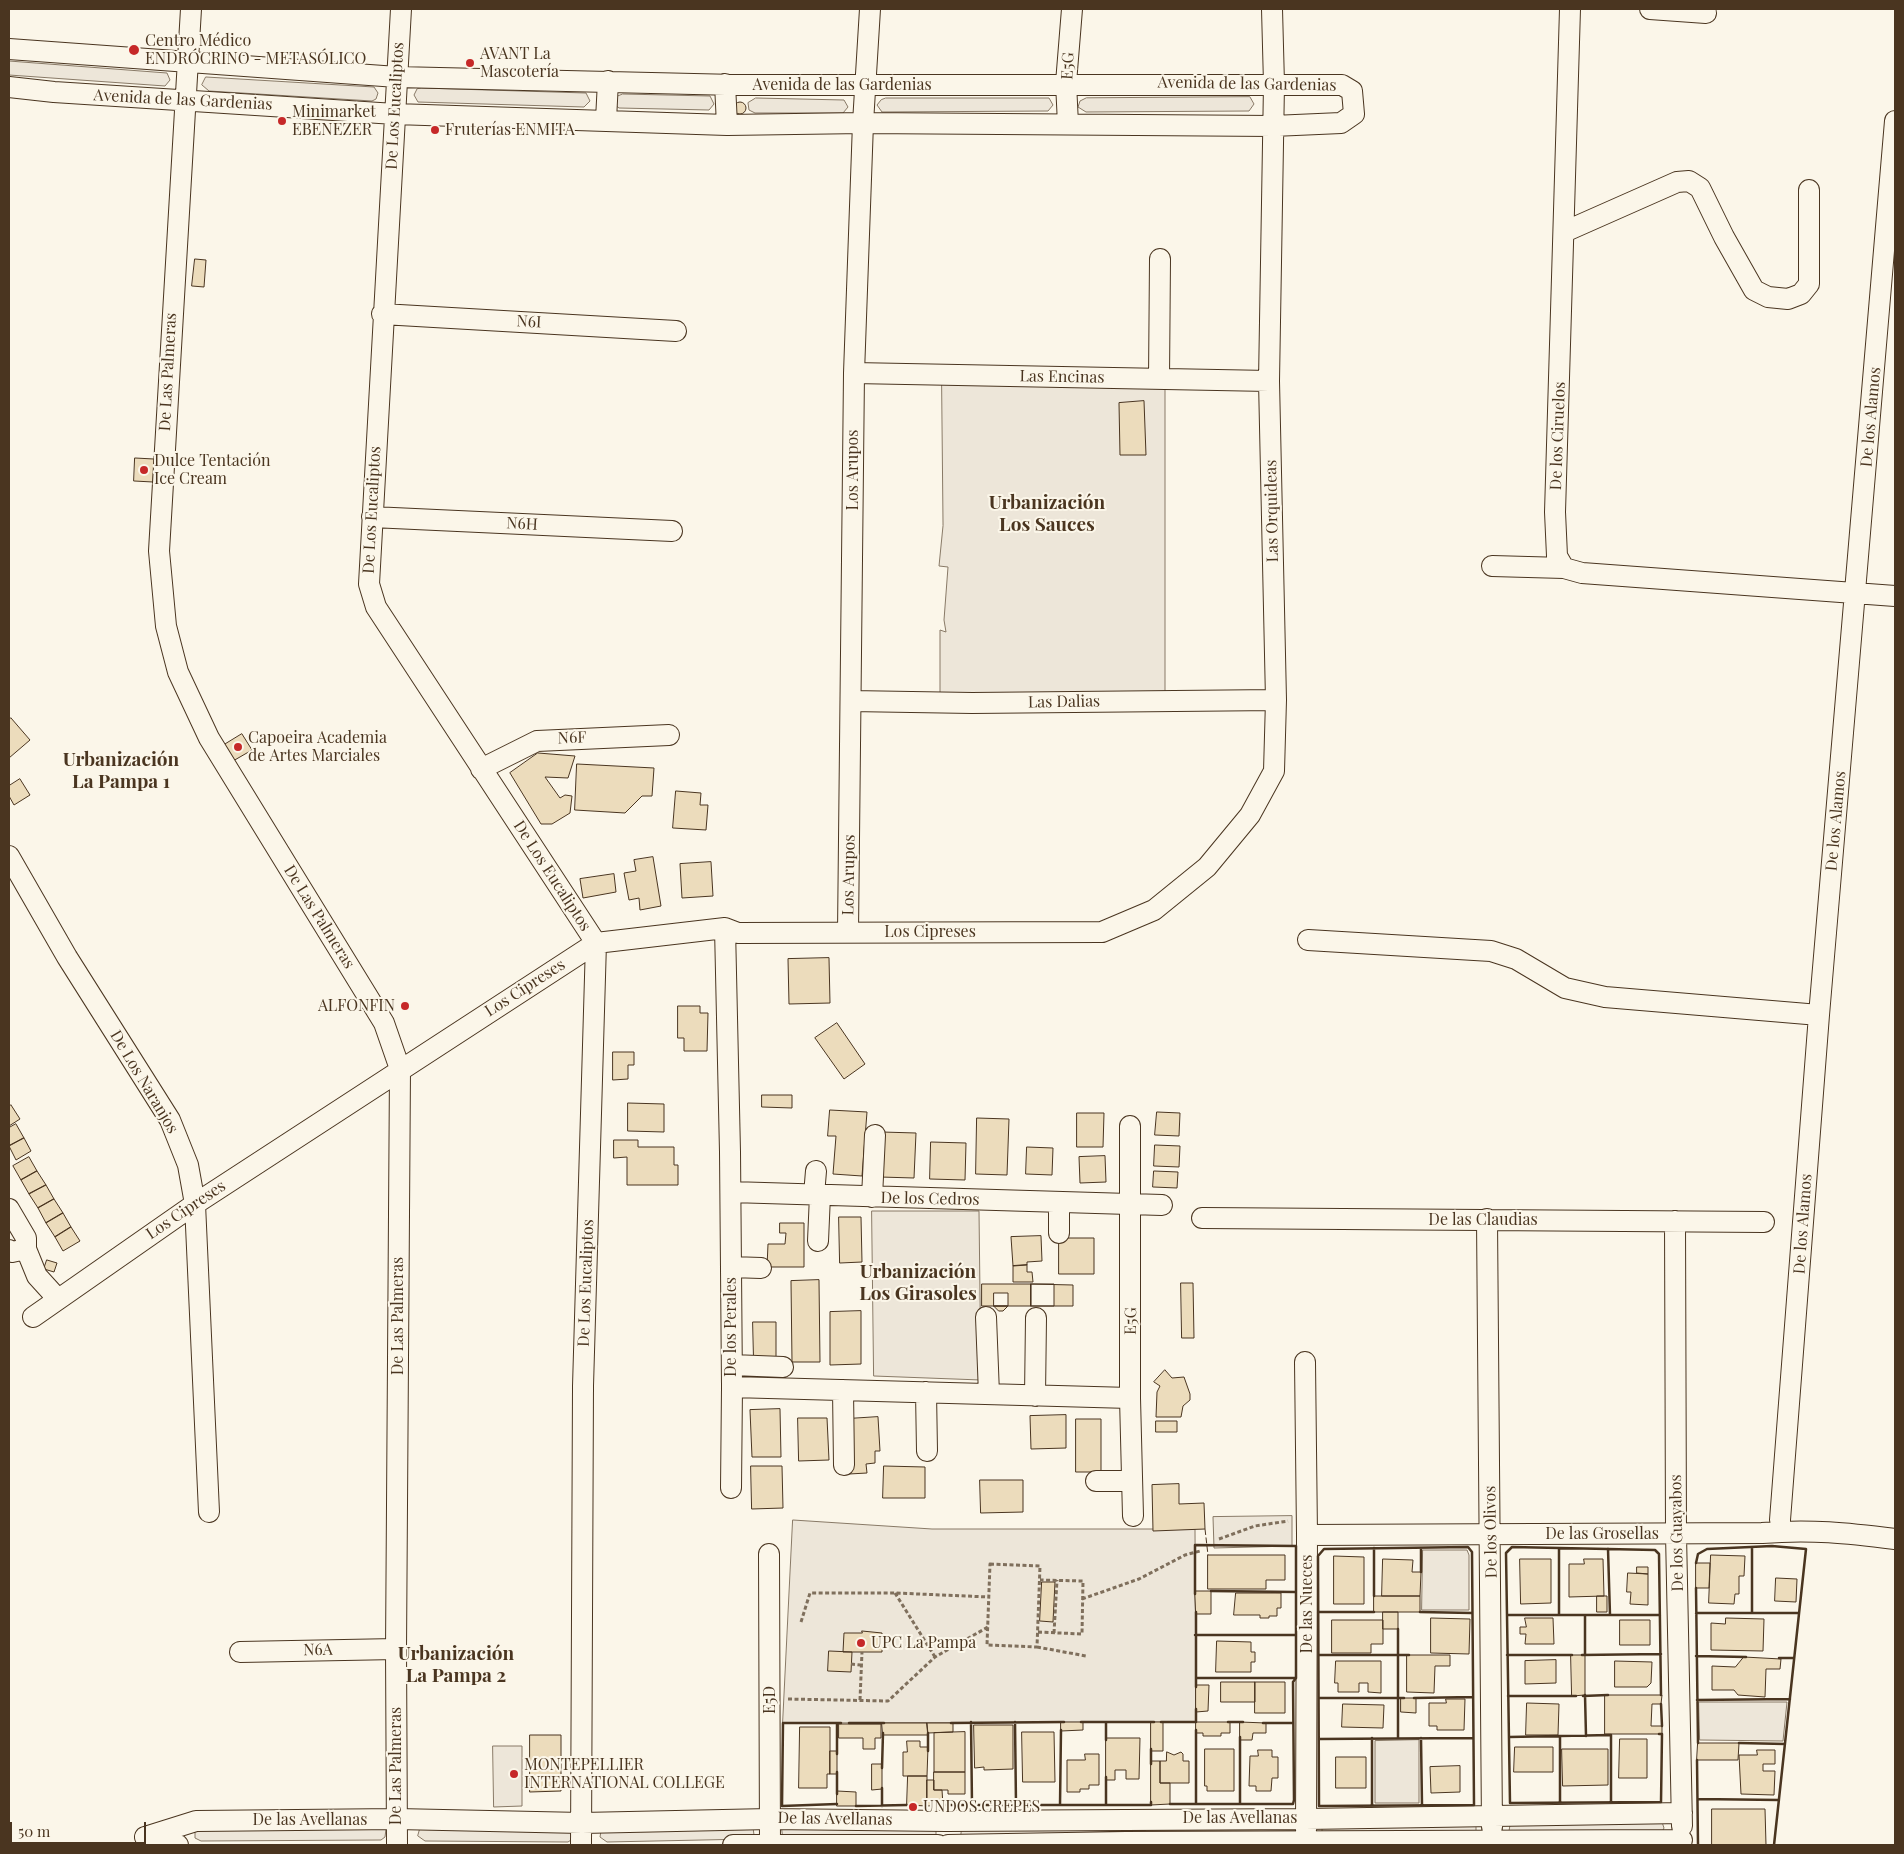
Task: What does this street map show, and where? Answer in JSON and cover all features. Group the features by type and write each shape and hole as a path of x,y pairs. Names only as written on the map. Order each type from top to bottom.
{"street":[{"name":"De Las Palmeras","path":"191,9 184,99 159,551 166,626 178,672 209,738 384,1023 400,1069 396,1648 397,1845"},
{"name":"De Los Eucaliptos","path":"400,9 382,314 369,584 371,596 481,769 596,943 583,1386 581,1845"},
{"name":"Los Arupos","path":"848,932 852,701 854,373 863,123 870,9"},
{"name":"E5G","path":"1068,124 1066,83 1072,9"},
{"name":"Las Orquideas","path":"1102,932 1154,910 1207,866 1250,815 1274,771 1276,700 1269,381 1274,84 1272,9"},
{"name":"De los Ciruelos","path":"1564,568 1558,556 1555,540 1570,9"},
{"path":"1650,9 1706,13"},
{"name":"Avenida de las Gardenias","path":"9,49 397,77 726,84 1342,84 1352,91 1354,114 1341,123 1273,126 863,123 726,125 395,114 54,92 9,87"},
{"path":"606,120 608,81"},
{"path":"726,84 726,125"},
{"name":"De los Alamos","path":"1780,1520 1819,1015 1857,592 1895,122"},
{"path":"1564,232 1677,182 1689,181 1700,188 1724,237 1754,290 1768,297 1788,299 1801,294 1809,284 1809,190"},
{"path":"1159,379 1160,258"},
{"name":"N6I","path":"382,314 676,331"},
{"name":"Las Encinas","path":"854,373 1269,381"},
{"name":"N6H","path":"372,517 672,531"},
{"path":"1492,566 1564,568 1604,574 1895,596"},
{"name":"Las Dalias","path":"852,701 972,703 1276,700"},
{"name":"N6F","path":"481,769 537,741 669,735"},
{"name":"De Los Naranjos","path":"9,856 67,957 170,1120 188,1165 195,1204 209,1512"},
{"name":"Los Cipreses","path":"32,1316 195,1204 596,943 725,928 738,934 1102,932"},
{"name":"De los Perales","path":"725,928 731,1192 732,1387 1130,1398"},
{"path":"1308,940 1492,951 1516,959 1566,988 1604,997 1819,1015"},
{"name":"E5G","path":"1130,1126 1130,1398 1133,1516"},
{"path":"872,1197 875,1135"},
{"path":"816,1171 818,1240"},
{"name":"De los Cedros","path":"731,1192 1162,1205"},
{"path":"1052,1202 1052,1231"},
{"path":"9,1209 26,1238 17,1250 57,1298"},
{"name":"De las Claudias","path":"1202,1218 1764,1222"},
{"name":"De los Olivos","path":"1487,1220 1493,1816 1491,1844"},
{"name":"De los Guayabos","path":"1676,1221 1676,1534 1682,1843"},
{"path":"731,1267 761,1268"},
{"path":"986,1317 989,1394"},
{"path":"1035,1396 1036,1318"},
{"name":"De las Nueces","path":"1305,1362 1307,1527 1306,1844"},
{"path":"732,1365 783,1367"},
{"path":"731,1488 732,1387"},
{"path":"843,1390 844,1465"},
{"path":"926,1392 927,1450"},
{"path":"1096,1481 1132,1481"},
{"name":"De las Grosellas","path":"1307,1527 1491,1534 1676,1534 1833,1531 1895,1539"},
{"name":"E5D","path":"769,1554 770,1845"},
{"name":"N6A","path":"240,1652 396,1648"},
{"name":"De las Avellanas","path":"178,1845 145,1837 196,1821 397,1819 582,1823 770,1819 946,1821 1126,1818 1306,1819 1682,1813"},
{"path":"1126,1818 1126,1843"},
{"path":"946,1821 947,1845"},
{"name":"De las Avellanas","path":"947,1845 1126,1843 1682,1843"},
{"name":"De las Avellanas","path":"733,1845 938,1845"}],"path":[{"path":"1219,1539 1255,1526 1307,1527"},
{"path":"1082,1599 1139,1579 1185,1555 1200,1552"},
{"path":"1037,1647 1040,1566 990,1564 987,1646 1037,1647 1086,1656"},
{"path":"1038,1632 1082,1634 1083,1581 1040,1580"},
{"path":"1054,1633 1057,1580"},
{"path":"801,1622 810,1593 895,1593 989,1597"},
{"path":"895,1593 935,1657"},
{"path":"770,1699 888,1701 935,1657 988,1627"},
{"path":"860,1700 862,1652"},
{"path":"851,1664 861,1665"}],"shaded area":[{"path":"9,61 167,73 170,80 165,86 9,75"},
{"path":"206,77 374,87 378,93 376,99 372,101 209,91 202,85"},
{"path":"417,89 586,93 590,101 584,107 418,102 414,95"},
{"path":"623,94 710,96 714,104 709,110 619,108 615,105 616,97"},
{"path":"1250,97 1254,104 1249,111 1086,112 1078,107 1080,101 1086,98"},
{"path":"756,98 844,100 848,107 843,113 755,113 749,110 748,103"},
{"path":"886,98 1049,98 1053,105 1048,111 882,112 877,105"},
{"path":"942,382 1165,386 1165,700 940,693 940,630 946,632 944,620 948,567 939,566 943,526"},
{"path":"872,1211 979,1211 981,1380 874,1376"},
{"path":"1292,1516 1292,1546 1214,1548 1213,1517"},
{"path":"793,1520 932,1529 1195,1529 1196,1722 783,1723"},
{"path":"1423,1550 1467,1550 1469,1555 1469,1610 1422,1610"},
{"path":"1699,1702 1787,1702 1783,1741 1700,1740"},
{"path":"1419,1740 1419,1803 1375,1803 1375,1741"},
{"path":"493,1746 522,1746 522,1806 494,1807"},
{"path":"1662,1822 1664,1828 1662,1832 1509,1831 1510,1825"},
{"path":"1476,1826 1476,1832 1322,1835 1322,1828"},
{"path":"753,1827 754,1835 750,1839 607,1842 600,1837 601,1831"},
{"path":"782,1828 936,1829 936,1835 783,1837"},
{"path":"962,1828 1116,1830 1114,1836 961,1837"},
{"path":"1295,1828 1296,1832 1141,1832 1141,1830"},
{"path":"386,1829 385,1837 381,1840 201,1841 195,1838 195,1830"},
{"path":"420,1829 572,1832 571,1840 568,1842 425,1841 418,1836"}],"building":[{"path":"740,102 746,108 740,114 734,108"},
{"path":"195,259 206,260 204,287 192,286"},
{"path":"1144,401 1146,455 1120,455 1119,403"},
{"name":"Dulce Tentación Ice Cream","path":"135,458 154,459 153,482 134,481"},
{"path":"11,718 30,740 9,758 9,720"},
{"name":"Capoeira Academia de Artes Marciales","path":"242,734 252,750 233,761 224,745"},
{"path":"538,753 575,756 568,778 545,777 560,798 565,795 572,796 570,813 552,824 541,824 510,773"},
{"path":"577,764 654,768 652,796 642,796 625,813 575,810"},
{"path":"20,779 30,795 14,805 9,796 9,786"},
{"path":"676,791 701,793 700,805 708,805 706,830 673,828"},
{"path":"653,857 661,906 640,910 639,898 629,900 624,873 636,871 634,860"},
{"path":"711,862 713,896 682,898 680,864"},
{"path":"614,874 616,892 583,898 580,879"},
{"path":"829,958 830,1003 789,1004 788,959"},
{"path":"678,1006 700,1006 700,1013 708,1013 707,1051 684,1051 684,1038 678,1038"},
{"path":"837,1023 865,1064 844,1079 815,1038"},
{"path":"613,1052 634,1052 634,1065 628,1065 628,1079 613,1080"},
{"path":"762,1095 792,1095 792,1108 762,1107"},
{"path":"628,1103 664,1104 664,1132 628,1131"},
{"path":"11,1105 20,1119 9,1126 9,1107"},
{"path":"830,1110 867,1112 862,1176 833,1174 836,1136 828,1136"},
{"path":"1157,1112 1180,1113 1179,1136 1155,1135"},
{"path":"1077,1113 1104,1113 1103,1147 1077,1147"},
{"path":"977,1118 1009,1119 1007,1175 976,1174"},
{"path":"16,1124 24,1138 9,1146 9,1128"},
{"path":"882,1132 916,1133 914,1178 880,1177"},
{"path":"24,1138 31,1151 16,1160 9,1146"},
{"path":"614,1140 638,1140 638,1147 674,1147 674,1165 678,1165 678,1185 627,1185 627,1157 614,1158"},
{"path":"931,1142 966,1143 965,1180 930,1179"},
{"path":"1155,1145 1180,1146 1179,1167 1154,1166"},
{"path":"1027,1147 1053,1148 1052,1175 1026,1174"},
{"path":"1105,1156 1106,1182 1080,1183 1079,1157"},
{"path":"29,1157 37,1171 21,1180 13,1166"},
{"path":"37,1171 46,1185 29,1194 21,1180"},
{"path":"1154,1171 1178,1172 1177,1188 1153,1187"},
{"path":"46,1185 54,1199 38,1208 29,1194"},
{"path":"54,1199 63,1213 46,1223 38,1208"},
{"path":"63,1213 71,1227 55,1237 46,1223"},
{"path":"839,1217 861,1217 862,1262 840,1263"},
{"path":"780,1223 804,1223 804,1267 767,1267 768,1244 785,1244 786,1233 780,1233"},
{"path":"71,1227 80,1241 63,1251 55,1237"},
{"path":"1041,1236 1042,1261 1027,1262 1027,1265 1013,1266 1011,1237"},
{"path":"1059,1238 1094,1238 1094,1274 1059,1274"},
{"path":"47,1260 57,1263 54,1272 44,1269"},
{"path":"1027,1265 1027,1272 1032,1272 1033,1282 1013,1282 1013,1266"},
{"path":"819,1280 820,1362 792,1362 791,1281"},
{"path":"1181,1283 1193,1283 1194,1338 1182,1338"},
{"path":"982,1284 1031,1284 1031,1306 982,1306"},
{"path":"1031,1284 1073,1285 1073,1306 1031,1306"},
{"path":"1031,1284 1054,1284 1054,1306 1031,1306"},
{"path":"994,1293 1008,1293 1008,1306 994,1306"},
{"path":"994,1306 1008,1306 1003,1311 999,1311"},
{"path":"861,1311 861,1364 830,1365 830,1312"},
{"path":"753,1322 776,1322 776,1362 754,1362"},
{"path":"1165,1370 1172,1378 1184,1377 1190,1394 1190,1400 1183,1406 1181,1417 1156,1417 1157,1392 1160,1386 1154,1382"},
{"path":"780,1409 781,1457 752,1457 750,1410"},
{"path":"1066,1415 1066,1448 1031,1449 1030,1416"},
{"path":"878,1417 880,1451 875,1451 875,1463 866,1464 867,1473 849,1474 847,1419"},
{"path":"798,1418 827,1418 829,1460 799,1461"},
{"path":"1076,1419 1101,1419 1101,1472 1076,1472"},
{"path":"1156,1421 1177,1421 1177,1432 1156,1432"},
{"path":"751,1466 782,1466 783,1508 752,1509"},
{"path":"884,1466 925,1467 925,1498 883,1498"},
{"path":"980,1480 1023,1480 1023,1512 981,1513"},
{"path":"1179,1484 1179,1504 1204,1503 1205,1529 1153,1531 1152,1485"},
{"path":"1208,1555 1285,1555 1285,1580 1266,1580 1266,1589 1208,1589"},
{"path":"1711,1555 1745,1556 1744,1576 1739,1576 1739,1594 1735,1594 1734,1604 1709,1603"},
{"path":"1334,1556 1364,1557 1364,1604 1334,1604"},
{"path":"1383,1559 1413,1560 1412,1572 1421,1572 1420,1596 1382,1596"},
{"path":"1520,1559 1551,1559 1551,1603 1521,1604"},
{"path":"1584,1559 1603,1559 1604,1596 1569,1597 1569,1564 1584,1564"},
{"path":"1696,1563 1710,1563 1709,1588 1696,1588"},
{"path":"1637,1567 1648,1567 1648,1574 1637,1573"},
{"path":"1628,1573 1648,1574 1648,1605 1630,1604 1631,1592 1627,1592"},
{"path":"1776,1578 1797,1579 1796,1602 1775,1601"},
{"path":"1042,1582 1055,1582 1053,1622 1040,1621"},
{"path":"1195,1591 1211,1591 1211,1614 1196,1614"},
{"path":"1236,1593 1281,1593 1281,1608 1277,1608 1277,1616 1269,1616 1269,1618 1260,1618 1260,1615 1234,1615"},
{"path":"1374,1596 1420,1596 1420,1612 1374,1612"},
{"path":"1597,1596 1607,1596 1607,1612 1597,1612"},
{"path":"1383,1612 1398,1612 1398,1629 1383,1629"},
{"path":"1431,1618 1470,1619 1469,1654 1431,1653"},
{"path":"1525,1618 1553,1618 1554,1644 1525,1644 1526,1634 1520,1634 1520,1627 1526,1627"},
{"path":"1726,1618 1764,1619 1763,1651 1711,1650 1711,1623 1725,1624"},
{"path":"1332,1620 1383,1620 1383,1644 1371,1644 1371,1653 1332,1653"},
{"path":"1620,1620 1650,1620 1650,1645 1620,1645"},
{"path":"862,1631 882,1633 882,1652 843,1652 844,1633 862,1633"},
{"path":"1217,1641 1251,1642 1251,1652 1255,1652 1255,1662 1251,1662 1251,1672 1216,1672"},
{"path":"829,1651 852,1652 851,1672 828,1671"},
{"path":"1407,1655 1450,1655 1450,1666 1435,1666 1434,1693 1407,1692"},
{"path":"1571,1655 1585,1655 1585,1695 1572,1696"},
{"path":"1744,1657 1781,1659 1780,1669 1766,1669 1765,1697 1738,1695 1734,1690 1712,1690 1712,1666 1735,1667"},
{"path":"1556,1660 1556,1683 1525,1684 1525,1661"},
{"path":"1336,1661 1381,1661 1381,1693 1368,1692 1368,1683 1359,1683 1359,1692 1338,1692 1338,1683 1335,1683"},
{"path":"1615,1661 1652,1662 1651,1683 1647,1687 1615,1687"},
{"path":"1221,1682 1255,1682 1255,1702 1221,1702"},
{"path":"1255,1682 1285,1682 1285,1713 1255,1713"},
{"path":"1196,1685 1209,1685 1208,1711 1196,1712"},
{"path":"1605,1695 1662,1695 1661,1704 1652,1704 1651,1726 1662,1726 1662,1734 1605,1734"},
{"path":"1401,1698 1416,1698 1416,1713 1401,1712"},
{"path":"1446,1699 1465,1699 1464,1730 1437,1730 1437,1726 1429,1726 1429,1703 1446,1703"},
{"path":"1527,1703 1559,1704 1558,1735 1526,1735"},
{"path":"1343,1704 1384,1705 1383,1728 1342,1727"},
{"path":"1061,1722 1083,1722 1083,1730 1061,1731"},
{"path":"1151,1722 1163,1722 1163,1751 1151,1751"},
{"path":"1196,1722 1230,1722 1230,1733 1221,1733 1221,1736 1203,1736 1203,1733 1196,1733"},
{"path":"1240,1722 1266,1723 1266,1733 1253,1733 1252,1740 1240,1740"},
{"path":"882,1723 927,1723 928,1735 883,1735"},
{"path":"927,1723 953,1723 953,1732 928,1733"},
{"path":"839,1724 881,1724 881,1738 875,1738 875,1749 863,1749 863,1738 839,1738"},
{"path":"974,1725 1013,1725 1013,1769 984,1770 984,1767 975,1768"},
{"path":"800,1727 830,1727 830,1774 827,1774 827,1788 799,1788"},
{"path":"965,1732 965,1772 934,1772 934,1733"},
{"path":"1022,1732 1054,1732 1055,1782 1023,1782"},
{"path":"530,1735 561,1735 561,1791 530,1792"},
{"path":"1106,1738 1140,1738 1139,1779 1126,1779 1126,1770 1115,1770 1115,1780 1106,1780"},
{"path":"1620,1739 1647,1739 1647,1778 1619,1778"},
{"path":"907,1741 920,1741 920,1747 928,1747 927,1776 903,1776 903,1752 907,1752"},
{"path":"1698,1743 1739,1743 1738,1760 1697,1760"},
{"path":"1515,1747 1553,1747 1553,1772 1514,1772"},
{"path":"1205,1749 1234,1749 1234,1791 1207,1791 1207,1786 1205,1786"},
{"path":"1562,1749 1608,1749 1608,1785 1563,1786"},
{"path":"1258,1750 1272,1750 1272,1757 1278,1757 1278,1778 1272,1778 1271,1791 1256,1791 1256,1786 1249,1786 1250,1756 1258,1756"},
{"path":"1757,1750 1775,1750 1775,1764 1763,1764 1763,1771 1775,1771 1774,1795 1741,1794 1739,1755 1757,1755"},
{"path":"830,1751 837,1751 837,1774 830,1774"},
{"path":"1167,1752 1174,1755 1181,1752 1183,1754 1183,1761 1189,1761 1189,1783 1160,1783 1160,1761 1166,1761"},
{"path":"1085,1754 1099,1754 1099,1785 1089,1785 1089,1789 1080,1789 1080,1792 1067,1792 1067,1760 1085,1760"},
{"path":"1336,1757 1366,1757 1366,1788 1336,1788"},
{"path":"1151,1761 1160,1761 1160,1783 1170,1783 1170,1804 1151,1805"},
{"path":"872,1764 882,1764 882,1789 872,1790"},
{"path":"1460,1766 1460,1792 1431,1793 1430,1767"},
{"path":"934,1772 965,1772 965,1794 948,1794 948,1790 934,1790"},
{"path":"908,1776 927,1776 927,1806 907,1805"},
{"path":"927,1780 934,1780 934,1790 942,1790 943,1805 927,1806"},
{"path":"837,1791 856,1792 856,1806 837,1806"},
{"path":"1712,1809 1765,1809 1766,1845 1712,1845"}],"fence":[{"path":"1205,1529 1208,1555"}],"wall":[{"path":"1170,1804 1293,1804 1294,1800 1293,1682 1296,1678 1296,1546 1195,1545 1195,1594"},
{"path":"1696,1563 1698,1554 1707,1549 1772,1546 1806,1549 1774,1845"},
{"path":"1468,1547 1472,1552 1474,1805 1319,1806 1318,1556 1324,1549 1468,1547"},
{"path":"1659,1734 1662,1734 1661,1802 1510,1803 1506,1553 1512,1547 1655,1550 1659,1554 1661,1695"},
{"path":"1752,1547 1752,1613"},
{"path":"1374,1548 1374,1596"},
{"path":"1421,1548 1421,1572"},
{"path":"1559,1548 1559,1615"},
{"path":"1608,1549 1610,1615"},
{"path":"1696,1588 1698,1743"},
{"path":"1211,1591 1295,1592"},
{"path":"1196,1612 1196,1687"},
{"path":"1319,1612 1374,1612"},
{"path":"1420,1612 1472,1613"},
{"path":"1696,1613 1799,1613"},
{"path":"1507,1615 1660,1615"},
{"path":"1585,1615 1585,1655"},
{"path":"1398,1629 1398,1738"},
{"path":"1195,1635 1295,1635"},
{"path":"1582,1655 1661,1654"},
{"path":"1319,1655 1409,1655"},
{"path":"1507,1655 1572,1655"},
{"path":"1696,1656 1746,1657"},
{"path":"1779,1658 1794,1658"},
{"path":"1196,1678 1296,1678"},
{"path":"1585,1695 1586,1736"},
{"path":"1583,1696 1608,1695"},
{"path":"1508,1696 1576,1696"},
{"path":"1414,1698 1473,1697"},
{"path":"1319,1698 1404,1698"},
{"path":"1697,1700 1790,1699"},
{"path":"1661,1704 1662,1726"},
{"path":"1161,1722 1196,1722 1196,1709"},
{"path":"971,1722 972,1805"},
{"path":"1015,1722 1016,1805"},
{"path":"951,1723 1064,1722"},
{"path":"1081,1722 1154,1722"},
{"path":"1106,1722 1106,1740"},
{"path":"1228,1722 1243,1722"},
{"path":"837,1804 782,1806 783,1723 841,1723"},
{"path":"837,1723 837,1754"},
{"path":"849,1723 884,1723"},
{"path":"1263,1723 1293,1723"},
{"path":"1060,1805 1061,1730"},
{"path":"1196,1730 1196,1804"},
{"path":"882,1768 883,1733"},
{"path":"928,1733 928,1751"},
{"path":"1611,1735 1611,1802"},
{"path":"1509,1737 1611,1735"},
{"path":"1560,1736 1560,1802"},
{"path":"1240,1737 1240,1804"},
{"path":"1372,1738 1372,1806"},
{"path":"1421,1738 1422,1805"},
{"path":"1319,1739 1473,1738"},
{"path":"1739,1743 1785,1744"},
{"path":"1151,1749 1151,1764"},
{"path":"1697,1760 1698,1845"},
{"path":"837,1772 837,1794"},
{"path":"1106,1777 1106,1805"},
{"path":"882,1788 882,1806"},
{"path":"1698,1799 1779,1800"},
{"path":"943,1805 1151,1805 1151,1802"},
{"path":"856,1806 907,1805"}],"place":[{"name":"Centro Médico ENDRÓCRINO - METASÓLICO","path":"134,50"},
{"name":"AVANT La Mascotería","path":"470,63"},
{"name":"Minimarket EBENEZER","path":"282,121"},
{"name":"Fruterías ENMITA","path":"435,130"},
{"name":"Dulce Tentación Ice Cream","path":"144,470"},
{"name":"Capoeira Academia de Artes Marciales","path":"238,747"},
{"name":"ALFONFIN","path":"405,1006"},
{"name":"UPC La Pampa","path":"861,1643"},
{"name":"MONTEPELLIER INTERNATIONAL COLLEGE","path":"514,1774"},
{"name":"UNDOS CREPES","path":"913,1807"}],"district":[{"name":"Urbanización Los Sauces","path":"1047,514"},
{"name":"Urbanización La Pampa 1","path":"121,771"},
{"name":"Urbanización Los Girasoles","path":"918,1283"},
{"name":"Urbanización La Pampa 2","path":"456,1665"}]}
